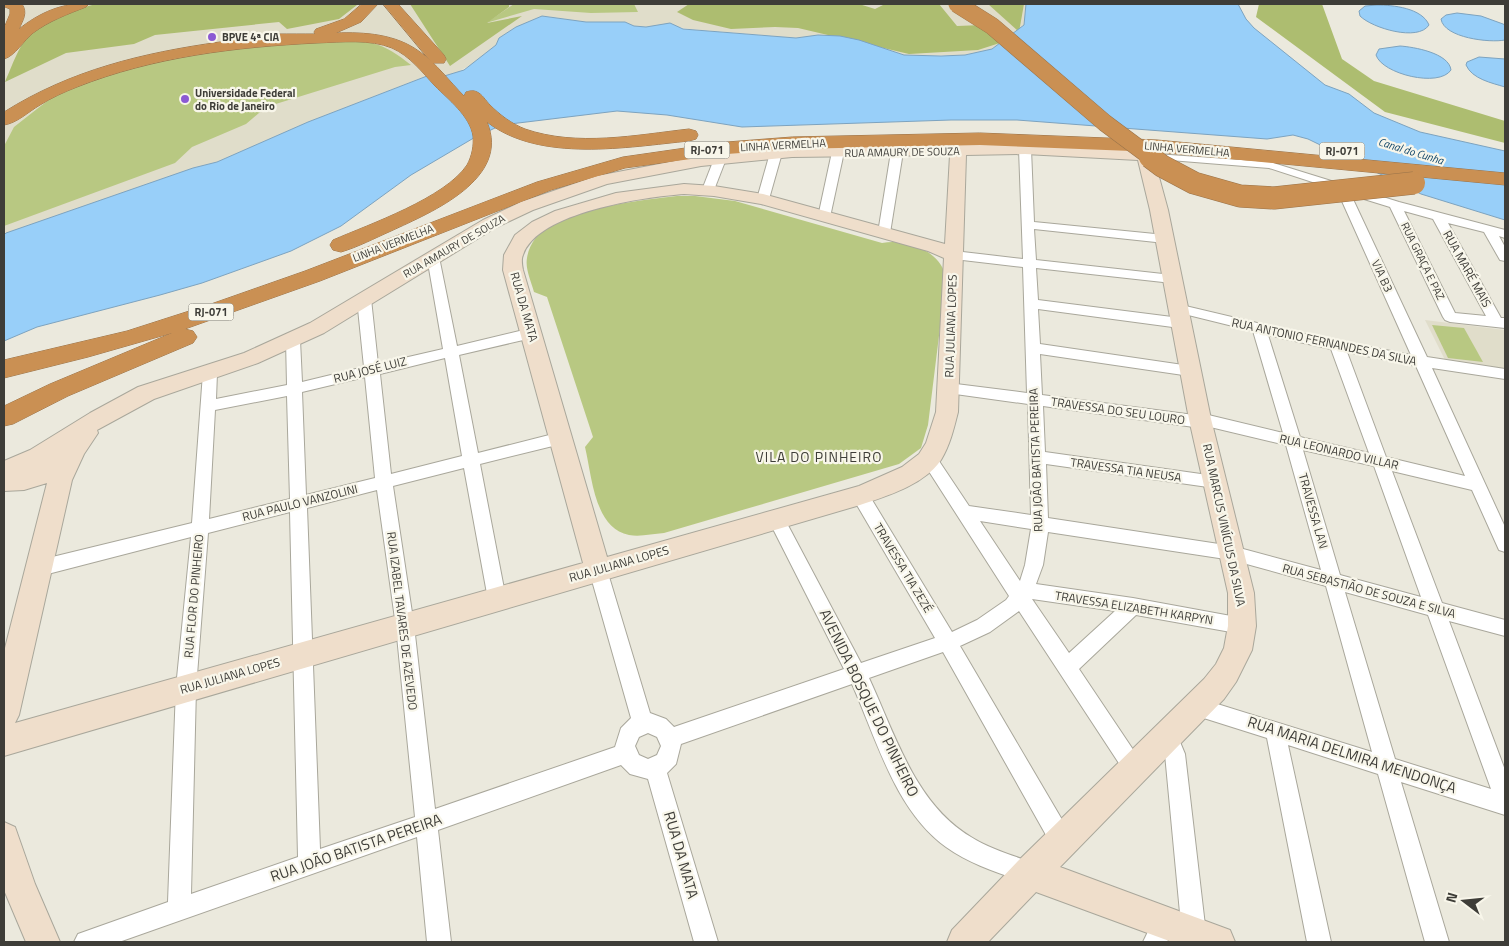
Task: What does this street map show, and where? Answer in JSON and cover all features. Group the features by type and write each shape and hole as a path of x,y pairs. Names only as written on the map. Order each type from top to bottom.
{"highway":[{"path":"4,44 18,14 17,7 10,4"},
{"path":"4,54 20,35 32,26 49,16 81,4"},
{"path":"4,120 36,99 103,70 154,57 328,30 356,18 370,4"},
{"path":"303,264 435,200 473,170 482,153 482,135 478,121 424,54 399,10 390,4"},
{"path":"956,4 992,26 1105,123 1162,166 1185,180 1218,191 1250,197 1296,197 1449,180 1505,180"},
{"path":"982,4 996,22 1114,122 1139,148"},
{"path":"261,41 352,37 375,39 424,54 490,115 515,132 541,138 596,142 721,133 793,132"},
{"name":"LINHA VERMELHA","path":"20,360 240,287 467,200 579,162 663,145 726,137 793,132 920,128 1034,139 1166,147 1505,180"},
{"name":"LINHA VERMELHA","path":"4,353 20,360 171,325 244,301 544,186 623,163 663,156 792,143 1178,136 1505,167"},
{"path":"4,417 59,390 310,285 372,255 390,244"}],"street":[{"name":"RUA AMAURY DE SOUZA","path":"115,409 146,393 210,373 293,340 317,328 489,224 527,206 571,189 632,173 720,159 776,153 958,151 1034,139 1139,148"},
{"name":"RUA JOÃO BATISTA PEREIRA","path":"670,738 963,637 986,626 1023,594 1037,558 1040,523 1028,225 1034,139"},
{"path":"1139,148 1270,165 1395,205 1505,234"},
{"name":"RUA MARCUS VINÍCIUS DA SILVA","path":"964,942 1030,873 1063,843 1198,707 1226,673 1238,650 1242,626 1241,593 1200,421 1165,239 1139,148"},
{"name":"RUA JULIANA LOPES","path":"4,741 860,495 893,482 929,460 936,445 946,412 958,151"},
{"path":"824,217 838,152"},
{"path":"884,233 897,152"},
{"path":"763,199 776,153"},
{"path":"708,190 720,159"},
{"name":"VIA B3","path":"1342,188 1422,363"},
{"name":"RUA DA MATA","path":"643,724 515,279 513,255 524,238 556,215 663,190 708,190 763,199 954,255"},
{"name":"RUA GRAÇA E PAZ","path":"1395,205 1450,317 1500,322"},
{"name":"RUA MARÉ MAIS","path":"1438,216 1500,322"},
{"path":"1028,225 1165,239"},
{"path":"1488,229 1505,258"},
{"path":"954,255 1172,279"},
{"path":"433,257 497,599"},
{"name":"RUA IZABEL TAVARES DE AZEVEDO","path":"364,299 384,482 404,626 439,942"},
{"path":"1031,304 1179,316"},
{"name":"RUA ANTONIO FERNANDES DA SILVA","path":"1179,316 1258,329 1422,363 1505,545"},
{"name":"TRAVESSA LAN","path":"1258,329 1293,441 1437,942"},
{"name":"RUA JOSÉ LUIZ","path":"208,406 294,389 532,333"},
{"path":"293,340 309,865"},
{"path":"1337,346 1505,797"},
{"path":"1033,348 1190,371"},
{"path":"1422,363 1505,374"},
{"name":"RUA FLOR DO PINHEIRO","path":"179,910 186,688 200,528 210,373"},
{"name":"TRAVESSA DO SEU LOURO","path":"948,388 1200,421"},
{"path":"4,715 19,645 40,568 51,514 56,476 87,433 115,409"},
{"path":"12,475 115,409"},
{"name":"RUA LEONARDO VILLAR","path":"1200,421 1293,441 1478,486"},
{"name":"RUA PAULO VANZOLINI","path":"40,568 561,438"},
{"name":"TRAVESSA TIA NEUSA","path":"1037,458 1215,482"},
{"path":"929,460 1023,594 1066,667 1135,770"},
{"path":"12,475 37,478 56,476"},
{"path":"12,475 40,493 51,514"},
{"name":"TRAVESSA TIA ZEZÉ","path":"860,495 947,641 1063,843"},
{"name":"RUA SEBASTIÃO DE SOUZA E SILVA","path":"964,512 1232,553 1505,628"},
{"name":"AVENIDA BOSQUE DO PINHEIRO","path":"776,519 856,673 905,779 926,814 946,834 971,849 1030,873 1159,933 1206,938"},
{"name":"TRAVESSA ELIZABETH KARPYN","path":"1023,594 1133,606 1242,626"},
{"path":"1066,667 1133,606"},
{"name":"RUA MARIA DELMIRA MENDONÇA","path":"1198,707 1505,804"},
{"path":"643,724 656,724 663,728 670,738 670,752 667,758 655,768 648,770 634,766 626,754 625,747 630,733 643,724"},
{"path":"1275,730 1319,942"},
{"path":"1168,737 1175,754 1206,938"},
{"name":"RUA JOÃO BATISTA PEREIRA","path":"86,942 626,754"},
{"name":"RUA DA MATA","path":"655,768 706,942"},
{"path":"4,838 19,887 43,942"}],"shaded area":[{"name":"Universidade Federal do Rio de Janeiro","path":"4,4 1026,4 1024,25 992,49 965,55 904,55 859,40 840,36 818,35 796,38 678,27 634,26 625,22 586,22 545,16 516,27 499,38 496,45 472,64 456,73 441,77 426,76 308,122 217,162 193,168 4,235"},
{"path":"1425,320 1505,330 1505,369 1445,360"}],"green space":[{"path":"96,4 357,5 339,19 287,29 279,22 155,35 134,44 66,53 5,82 20,48 33,33 58,17"},
{"path":"410,4 509,4 509,7 487,23 522,16 450,66"},
{"path":"514,4 634,4 638,12 591,13 534,9 486,23"},
{"path":"689,4 859,4 875,9 885,4 939,4 957,26 982,25 1006,41 978,50 909,54 798,28 731,29 693,20 677,12"},
{"path":"988,4 1024,4 1019,32"},
{"path":"1259,4 1322,4 1342,59 1374,81 1505,121 1505,143 1385,112 1256,17"},
{"path":"336,39 376,44 384,47 411,65 395,67 266,107 246,124 192,147 175,163 4,226 4,146 14,127 51,98 121,68 235,48"},
{"path":"677,196 695,196 735,201 882,243 892,242 912,245 931,254 938,261 946,279 928,425 921,448 899,464 664,533 642,536 629,535 617,530 608,522 596,499 585,447 593,437 547,297 534,292 527,266 528,253 538,235 561,219 611,206"},
{"path":"1432,325 1464,328 1483,362 1448,358"}],"water":[{"name":"Canal do Cunha","path":"1026,4 1238,4 1246,19 1254,28 1325,85 1349,94 1374,113 1420,132 1505,151 1505,220 1421,194 1308,139 1293,135 1267,139 1017,120 951,120 742,127 667,115 617,111 510,124 495,128 472,139 411,175 341,226 291,251 202,283 37,327 4,341 4,235 6,233 193,168 217,162 308,122 427,76 441,77 464,70 496,45 499,38 516,27 542,16 586,22 625,22 634,26 646,27 670,23 683,29 796,38 818,35 840,36 859,40 904,55 941,56 965,55 992,49 1024,25"},
{"path":"1365,6 1399,7 1414,11 1425,19 1429,25 1423,30 1405,33 1384,29 1366,21 1360,16 1359,11"},
{"path":"1457,13 1481,16 1505,25 1505,40 1479,40 1450,31 1441,19 1446,15"},
{"path":"1400,46 1438,55 1449,64 1451,70 1445,75 1435,78 1411,76 1389,68 1380,62 1376,55 1379,49"},
{"path":"1479,57 1505,59 1505,87 1483,80 1469,70 1466,65 1467,62"}],"place":[{"name":"BPVE 4ª CIA","path":"212,37"},
{"name":"Universidade Federal do Rio de Janeiro","path":"185,99"}],"district":[{"name":"VILA DO PINHEIRO","path":"819,457"}]}
